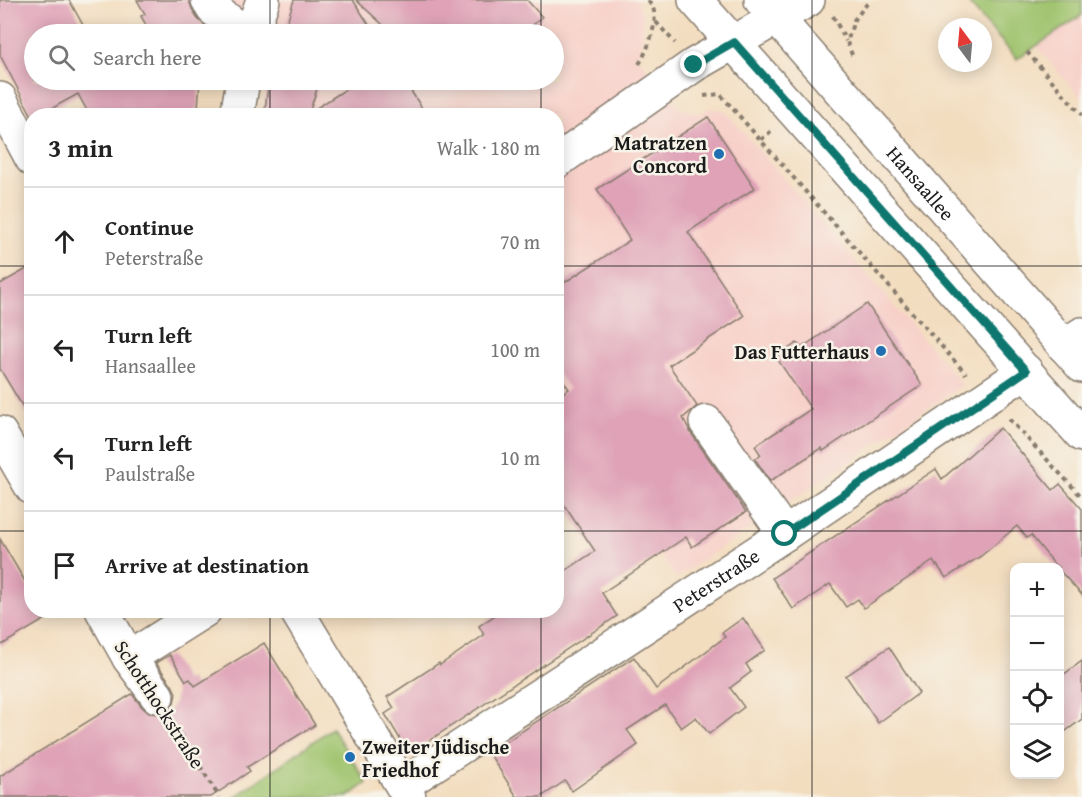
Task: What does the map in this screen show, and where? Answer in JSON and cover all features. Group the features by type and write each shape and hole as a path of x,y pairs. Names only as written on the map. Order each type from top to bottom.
{"street":[{"path":"208,0 213,9 235,24"},
{"path":"253,24 263,0"},
{"path":"695,0 1082,435"},
{"path":"564,156 694,65 734,42 769,9 819,5"},
{"name":"Hansaallee","path":"769,9 1076,349"},
{"path":"238,108 241,90"},
{"path":"0,99 24,144"},
{"name":"Peterstraße","path":"406,791 1026,371"},
{"path":"706,422 785,534"},
{"path":"0,433 24,474"},
{"name":"Schotthockstraße","path":"106,618 129,658 157,696"},
{"path":"129,658 192,618"},
{"path":"301,618 406,791"}],"path":[{"path":"644,57 656,21 653,8 648,0"},
{"path":"653,8 659,4"},
{"path":"819,5 847,42"},
{"path":"1027,52 1082,115"},
{"path":"703,96 720,94 988,397 1082,497"},
{"name":"Schotthockstraße","path":"157,696 219,797"}],"shaded area":[{"path":"219,0 636,0 643,18 641,46 637,57 680,108 699,114 709,108 725,111 963,385 676,578 606,471 564,498 564,108 264,108 266,90 564,90 564,24 234,24"},
{"path":"1082,15 1082,99 1036,46"}],"green space":[{"path":"966,0 1082,0 1082,15 1017,59 992,30 992,18 982,18"},
{"path":"332,728 367,783 348,797 235,797"}],"building":[{"path":"0,0 69,0 82,24 24,24 24,90 199,90 198,108 86,108 78,94 53,108 28,108 0,55"},
{"path":"137,0 189,0 197,18 203,24 145,24 141,16 145,14"},
{"path":"294,0 353,0 369,24 286,24"},
{"path":"356,0 527,0 542,17 534,24 382,24"},
{"path":"268,90 317,90 311,108 265,108"},
{"path":"345,90 410,90 422,108 317,108"},
{"path":"708,117 755,188 688,232 744,316 669,365 697,406 683,418 746,512 692,547 686,537 602,593 617,616 409,754 385,714 394,708 387,697 484,635 479,626 491,618 564,618 564,572 595,551 564,505 564,392 569,389 564,382 564,283 630,240 597,189"},
{"path":"24,270 24,409 0,369 0,284"},
{"path":"867,304 922,385 823,451 822,448 770,481 755,459 761,455 755,446 811,409 776,357 797,343 801,348"},
{"path":"1000,428 1053,490 1060,484 1082,509 1082,595 1064,575 1064,563 1053,563 1031,535 1027,538 1017,526 981,556 946,578 933,561 864,608 858,599 846,607 830,584 793,609 772,578 936,469 942,479"},
{"path":"0,539 24,580 24,618 47,618 0,646"},
{"path":"743,618 765,650 746,664 751,672 730,688 744,707 709,734 696,717 681,728 665,705 627,730 638,745 572,791 565,781 541,797 517,797 489,753 634,657 656,689 725,637 722,633"},
{"path":"264,643 315,725 247,767 250,771 211,797 0,797 0,776 132,694 149,713 160,714 169,711 176,693 156,663 170,655 186,681 190,679 195,686"},
{"path":"889,647 919,693 878,723 846,676"},
{"path":"1082,661 1082,719 1064,732 1064,725 1064,674"}],"place":[{"name":"Matratzen Concord","path":"719,154"},
{"name":"Das Futterhaus","path":"881,351"},
{"name":"Zweiter Jüdische Friedhof","path":"350,757"}],"route":[{"path":"694,65 734,42 1026,371 785,534"}]}
